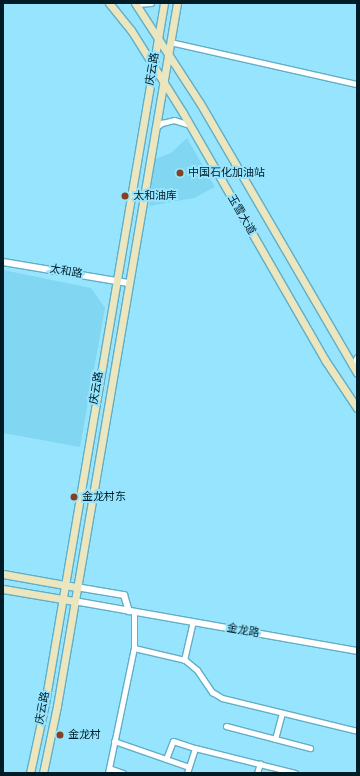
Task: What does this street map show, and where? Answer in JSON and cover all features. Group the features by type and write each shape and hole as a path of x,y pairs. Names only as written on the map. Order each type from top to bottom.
{"main road":[{"name":"玉雪大道","path":"109,3 163,81 318,347 357,408"},
{"name":"庆云路","path":"30,773 45,703 164,3"},
{"name":"庆云路","path":"43,773 57,706 76,587 177,3"},
{"name":"玉雪大道","path":"135,4 168,52 357,373"},
{"path":"3,574 76,587"},
{"name":"金龙路","path":"3,589 74,601"}],"street":[{"path":"135,4 151,3"},
{"path":"170,42 357,84"},
{"path":"155,128 162,123 174,120 190,126"},
{"name":"太和路","path":"3,262 128,283"},
{"path":"352,366 357,358"},
{"path":"76,587 124,595 131,612 134,648 109,771 123,773"},
{"name":"金龙路","path":"74,601 357,651"},
{"path":"184,660 193,622"},
{"path":"134,648 184,660 197,670 218,697 357,731"},
{"path":"275,739 282,713"},
{"path":"226,726 310,748"},
{"path":"114,741 189,767"},
{"path":"166,759 173,741 295,773"},
{"path":"188,773 195,748"},
{"path":"257,773 260,763"}],"shaded area":[{"name":"中国石化加油站","path":"187,138 215,187 194,198 149,206 155,159 171,153"},
{"path":"3,270 91,288 105,308 80,447 3,433"}],"place":[{"name":"中国石化加油站","path":"180,173"},
{"name":"太和油库","path":"125,196"},
{"name":"金龙村东","path":"74,497"},
{"name":"金龙村","path":"60,735"}]}
